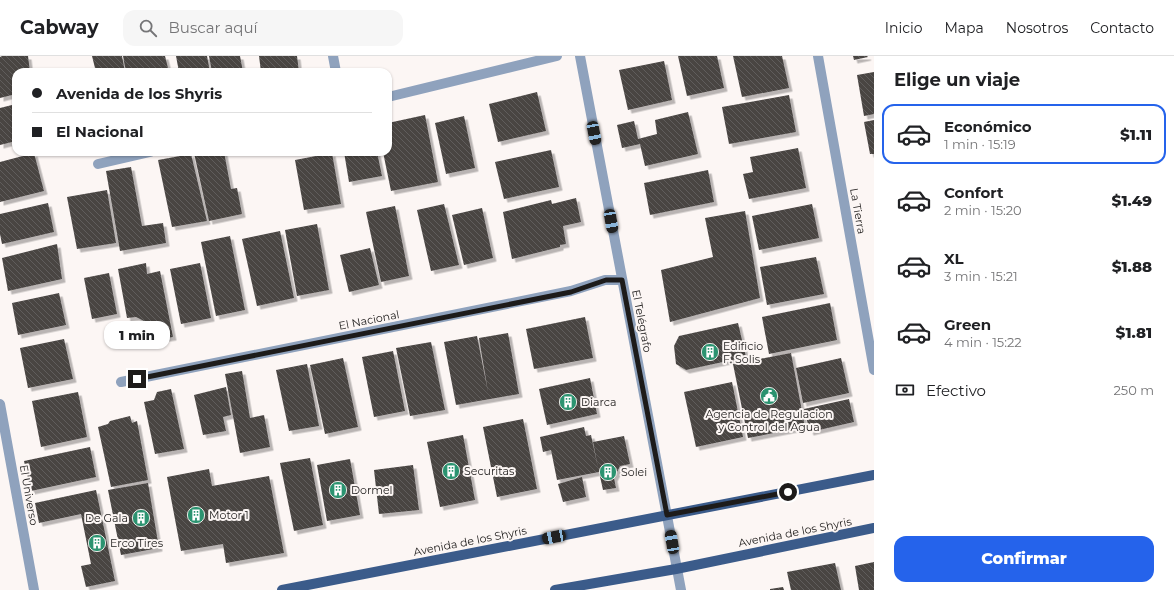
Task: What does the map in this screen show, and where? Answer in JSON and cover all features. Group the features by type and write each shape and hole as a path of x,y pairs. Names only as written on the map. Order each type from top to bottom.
{"main road":[{"name":"Avenida de los Shyris","path":"282,590 874,475"},
{"name":"Avenida de los Shyris","path":"555,590 676,568 874,528"}],"street":[{"path":"333,56 335,68"},
{"path":"392,96 557,56"},
{"name":"El Telégrafo","path":"580,56 680,590"},
{"name":"La Tierra","path":"818,56 874,370"},
{"path":"98,164 133,156"},
{"name":"El Nacional","path":"121,382 571,292 606,280 622,280"},
{"name":"El Universo","path":"0,404 34,590"}],"building":[{"path":"28,56 30,68 12,68 12,95 0,98 0,57"},
{"path":"92,56 122,56 124,68 95,68"},
{"path":"123,56 165,56 168,68 125,68"},
{"path":"176,56 207,56 209,68 178,68"},
{"path":"209,56 240,56 242,68 211,68"},
{"path":"259,56 297,56 298,68 260,68"},
{"path":"678,56 717,56 724,88 687,96"},
{"path":"733,56 782,56 789,88 742,97"},
{"path":"853,56 867,56 868,57 854,60"},
{"path":"664,61 672,100 628,110 619,70"},
{"path":"874,72 874,114 864,116 857,75"},
{"path":"537,92 546,131 498,142 489,104"},
{"path":"789,95 796,132 729,144 722,107"},
{"path":"12,105 12,142 0,145 0,108"},
{"path":"688,112 698,154 645,166 640,144 622,148 617,125 634,121 638,139 657,134 655,120"},
{"path":"425,115 438,182 391,191 384,156 392,156 392,122"},
{"path":"464,116 475,168 446,174 435,123"},
{"path":"874,120 874,154 870,154 864,122"},
{"path":"798,148 806,188 749,199 743,174 753,172 750,157"},
{"path":"551,150 559,187 504,199 495,162"},
{"path":"23,156 35,156 44,191 0,202 0,162"},
{"path":"180,156 191,156 207,221 172,227 158,160"},
{"path":"195,156 225,156 231,189 237,188 242,214 209,221"},
{"path":"316,156 333,156 341,204 304,210 295,160"},
{"path":"345,156 378,156 382,176 349,182"},
{"path":"131,167 142,226 163,223 166,243 120,251 106,171"},
{"path":"708,170 714,202 650,215 644,183"},
{"path":"107,190 116,243 77,249 67,197"},
{"path":"576,198 581,222 563,226 566,244 560,245 560,247 512,259 503,212 551,200 552,204"},
{"path":"48,203 54,232 2,244 0,234 0,214"},
{"path":"444,204 459,265 431,271 417,210"},
{"path":"812,204 819,238 759,250 752,216"},
{"path":"395,206 409,276 381,282 366,212"},
{"path":"482,208 493,258 464,265 452,215"},
{"path":"745,211 760,298 670,322 661,270 713,257 705,218"},
{"path":"317,224 329,290 297,296 285,230"},
{"path":"280,231 294,298 257,306 242,239"},
{"path":"230,236 245,310 216,316 201,242"},
{"path":"57,244 62,279 8,291 2,258"},
{"path":"370,248 379,285 349,292 340,255"},
{"path":"816,257 824,294 767,305 760,267"},
{"path":"146,263 147,274 160,271 173,337 160,339 157,324 152,325 136,317 127,318 118,269"},
{"path":"200,263 211,318 181,324 170,269"},
{"path":"109,273 117,314 92,319 84,278"},
{"path":"59,293 66,325 18,335 12,303"},
{"path":"830,303 837,340 769,354 762,317"},
{"path":"585,317 593,358 534,369 526,329"},
{"name":"Edificio F. Solis","path":"738,323 746,357 686,370 676,364 674,346 679,336"},
{"path":"508,333 519,394 456,405 444,342 477,336 488,392 479,338"},
{"path":"64,339 73,379 28,388 20,348"},
{"path":"431,342 445,410 410,416 396,348"},
{"path":"393,351 405,411 374,417 362,357"},
{"name":"Agencia de Regulacion y Control del Agua","path":"791,353 805,427 748,438 733,364"},
{"path":"343,358 358,427 325,434 310,365"},
{"path":"841,358 849,393 803,403 796,368"},
{"path":"307,364 319,426 289,431 276,370"},
{"path":"242,371 250,418 264,415 270,447 240,453 225,374"},
{"name":"Diarca","path":"590,378 597,414 547,425 539,389"},
{"path":"732,382 743,437 696,447 684,392"},
{"path":"226,387 231,415 223,417 226,431 203,435 194,395"},
{"path":"171,389 184,449 155,454 144,402 154,400 157,392"},
{"path":"78,392 87,437 41,447 32,401"},
{"path":"849,399 854,422 810,432 804,409"},
{"path":"130,416 132,423 137,421 148,480 111,487 98,427 108,424 110,421"},
{"path":"523,419 537,489 497,497 483,427"},
{"path":"584,427 586,436 591,435 598,468 593,442 624,436 630,464 620,466 614,478 616,488 603,490 599,472 557,480 551,450 543,452 540,437"},
{"name":"Securitas","path":"463,435 475,500 440,507 427,442"},
{"path":"90,447 96,477 31,491 24,461"},
{"path":"310,458 323,525 294,531 280,463"},
{"name":"Dormel","path":"350,459 360,515 327,521 317,465"},
{"path":"413,465 419,510 379,514 374,470"},
{"path":"209,469 212,486 269,476 284,553 226,563 223,544 181,551 167,477"},
{"path":"582,477 586,497 563,502 558,484"},
{"name":"De Gala","path":"148,483 159,548 121,555 108,490"},
{"name":"Erco Tires","path":"96,490 115,581 86,587 81,566 91,564 81,514 39,523 35,503"},
{"path":"874,562 874,590 859,590 855,566"},
{"path":"835,563 841,590 791,590 787,572"},
{"path":"783,587 784,590 770,590 770,589"}],"place":[{"name":"Edificio F. Solis","path":"710,352"},
{"name":"Agencia de Regulacion y Control del Agua","path":"769,396"},
{"name":"Diarca","path":"568,402"},
{"name":"Securitas","path":"451,471"},
{"name":"Solei","path":"608,472"},
{"name":"Dormel","path":"338,490"},
{"name":"Motor 1","path":"196,515"},
{"name":"De Gala","path":"141,518"},
{"name":"Erco Tires","path":"97,543"}],"route":[{"path":"137,379 571,292 606,280 622,280 667,515 788,492"}]}
